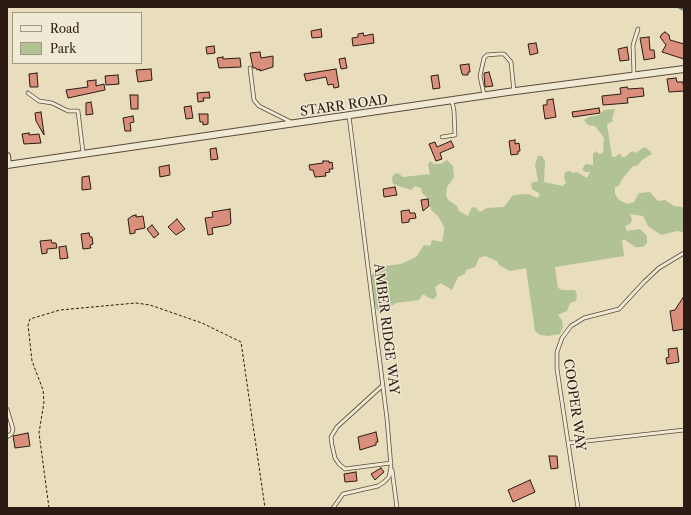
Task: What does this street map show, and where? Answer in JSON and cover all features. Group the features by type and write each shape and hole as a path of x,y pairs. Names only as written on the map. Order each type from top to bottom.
{"street":[{"name":"STARR ROAD","path":"8,165 484,96 684,69"},
{"path":"7,156 8,165"}],"lane":[{"path":"634,75 633,45 638,29"},
{"path":"484,96 481,70 484,58 487,55 504,54 509,57 514,92"},
{"path":"250,68 254,100 259,106 294,124"},
{"path":"28,94 39,101 52,103 68,111 78,111 84,155"},
{"path":"442,137 455,135 452,101"},
{"name":"AMBER RIDGE WAY","path":"349,116 397,508"},
{"name":"COOPER WAY","path":"578,508 557,369 557,352 562,338 571,326 584,318 619,309 659,268 684,253"},
{"path":"334,508 343,494 378,486 389,477 391,465 346,469 339,464 335,458 331,437 337,427 382,386"},
{"path":"7,408 13,429 12,434 7,437"},
{"path":"569,443 684,430"}],"path":[{"path":"48,508 39,433 40,414 44,402 43,390 32,361 28,325 30,319 60,310 136,303 150,305 202,323 241,342 265,508"}],"green space":[{"path":"615,109 612,118 613,121 607,124 612,157 615,157 620,153 622,157 625,157 632,151 635,153 645,147 652,154 642,160 638,165 632,167 622,179 619,186 615,187 615,194 619,200 628,204 634,202 639,193 650,192 658,201 665,200 674,206 682,207 684,209 684,240 683,232 677,231 661,235 648,226 643,216 630,214 632,220 630,224 625,226 627,231 640,229 647,236 647,243 643,247 635,247 624,239 622,241 624,256 555,267 558,288 562,290 575,290 577,295 576,301 570,303 567,311 558,315 562,320 563,327 560,334 548,336 540,335 535,331 526,268 510,271 499,265 497,261 485,256 479,258 475,267 466,270 465,274 458,277 452,290 441,283 435,287 437,295 434,299 423,294 419,300 396,303 379,313 375,306 371,276 377,267 401,264 416,257 424,245 430,246 432,240 442,242 444,232 444,227 438,216 431,210 429,199 422,193 421,188 415,186 411,190 393,184 392,178 394,174 398,173 403,177 430,174 428,165 430,161 434,164 441,164 447,160 453,166 454,177 447,187 446,195 448,200 457,206 459,211 468,216 472,207 476,208 480,212 487,208 504,207 513,195 528,194 538,198 540,194 532,189 531,183 538,181 535,165 538,156 542,156 545,161 544,182 563,186 566,183 564,178 565,172 570,171 573,173 577,172 587,178 590,172 585,172 582,169 586,164 593,165 593,154 596,151 599,154 603,153 604,138 595,126 588,125 584,120 589,117 599,115 604,110"}],"building":[{"path":"321,29 322,37 312,38 311,31"},
{"path":"665,32 669,35 670,40 684,44 684,59 662,52 666,45 660,37"},
{"path":"363,33 364,36 373,34 374,43 353,46 352,38 358,37 358,34"},
{"path":"649,37 650,50 654,50 655,58 644,60 640,38"},
{"path":"536,43 538,53 530,55 528,44"},
{"path":"214,46 215,53 207,54 206,47"},
{"path":"627,47 629,60 620,61 618,49"},
{"path":"260,52 261,58 273,56 273,67 260,71 260,69 257,70 256,68 253,68 250,53"},
{"path":"223,57 223,59 240,58 241,67 219,68 217,58"},
{"path":"345,58 347,68 341,69 339,59"},
{"path":"469,64 470,72 468,72 468,75 463,75 460,65"},
{"path":"151,69 152,80 138,82 136,70"},
{"path":"336,69 339,87 334,88 333,84 328,85 326,77 306,81 304,74"},
{"path":"489,72 493,86 485,87 484,73"},
{"path":"37,73 38,87 30,87 29,74"},
{"path":"118,75 119,84 106,85 105,76"},
{"path":"438,75 440,88 433,89 431,76"},
{"path":"676,78 677,82 683,82 684,91 669,92 667,79"},
{"path":"96,80 96,86 104,84 105,90 68,98 66,90 88,87 87,81"},
{"path":"627,87 628,89 643,88 644,96 627,98 628,103 603,105 602,96 621,94 620,88"},
{"path":"209,92 210,98 203,98 204,101 198,102 197,93"},
{"path":"130,95 138,95 138,109 131,109"},
{"path":"553,99 556,117 545,119 543,105 547,105 547,100"},
{"path":"91,102 93,114 86,115 86,103"},
{"path":"191,106 193,118 186,119 184,107"},
{"path":"599,108 600,113 573,117 572,112"},
{"path":"41,112 44,135 36,121 35,113"},
{"path":"199,114 208,114 208,124 203,125 203,122 200,122"},
{"path":"133,116 134,122 130,123 131,131 125,131 123,118"},
{"path":"29,133 29,135 39,134 41,143 24,144 22,134"},
{"path":"515,140 515,144 519,143 520,151 518,151 518,154 511,155 509,141"},
{"path":"451,141 454,147 440,153 442,159 436,161 429,144 435,142 437,147"},
{"path":"216,148 218,159 211,160 210,149"},
{"path":"323,161 329,161 329,163 332,162 333,169 329,169 330,172 325,173 326,176 315,177 313,170 310,170 309,165 323,163"},
{"path":"169,165 170,175 160,177 159,167"},
{"path":"89,176 91,189 82,190 82,177"},
{"path":"395,187 397,195 384,197 383,189"},
{"path":"428,199 429,206 423,211 421,200"},
{"path":"230,209 231,223 229,225 212,228 213,234 208,235 205,218 213,217 212,212"},
{"path":"409,210 410,213 415,213 416,218 409,219 409,222 402,223 401,211"},
{"path":"136,215 136,217 143,216 145,228 135,230 135,233 130,234 128,219"},
{"path":"177,219 185,229 176,235 168,227"},
{"path":"152,225 159,234 154,238 147,229"},
{"path":"89,233 90,237 92,237 93,244 90,245 91,248 83,249 81,234"},
{"path":"51,240 52,243 56,243 57,248 47,249 47,253 42,254 40,241"},
{"path":"66,246 68,258 60,259 59,247"},
{"path":"684,296 684,329 673,331 670,311 675,310"},
{"path":"677,348 679,362 667,364 666,358 669,357 668,349"},
{"path":"376,432 378,442 376,442 376,445 360,450 358,437"},
{"path":"28,433 30,446 15,448 13,436"},
{"path":"549,456 557,456 558,468 551,469"},
{"path":"381,468 384,472 375,480 371,474"},
{"path":"356,472 357,481 345,482 344,474"},
{"path":"530,480 535,492 513,502 508,490"}],"waterway":[{"path":"678,7 684,10"}]}
